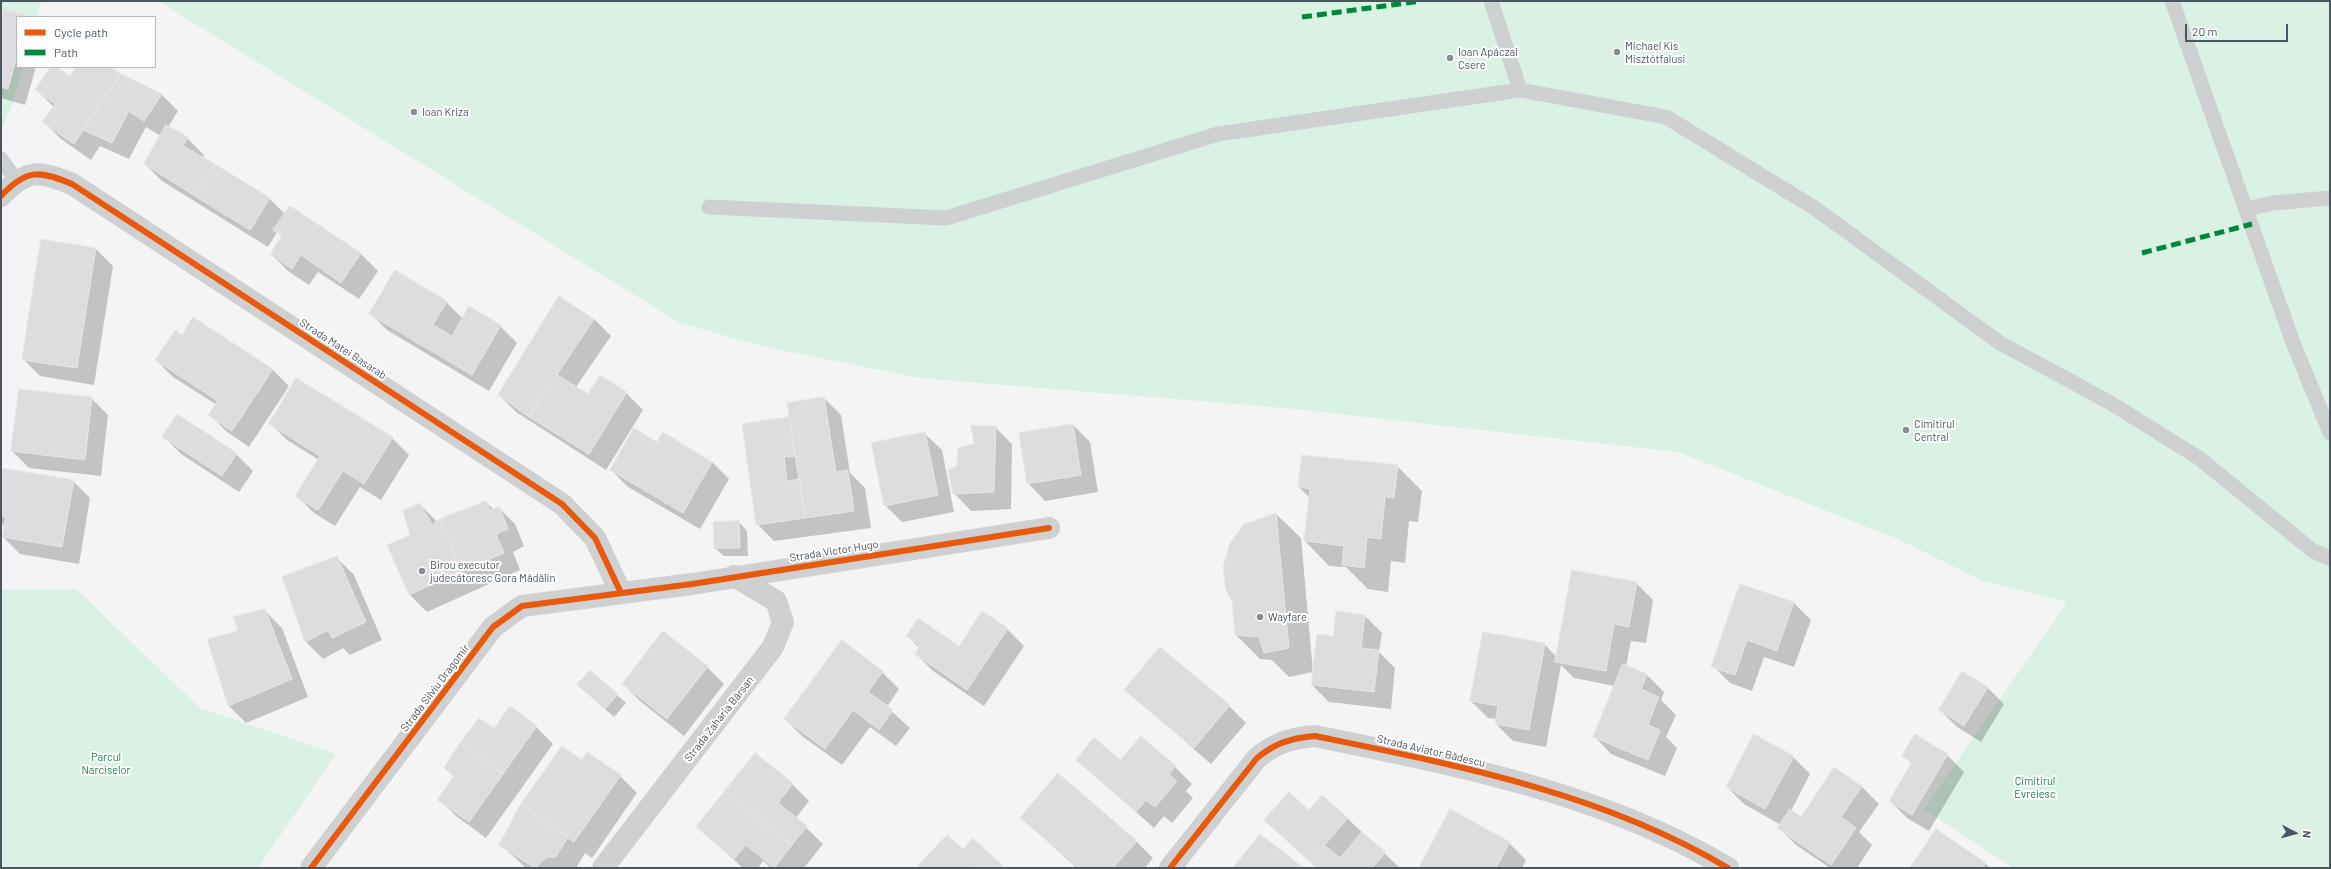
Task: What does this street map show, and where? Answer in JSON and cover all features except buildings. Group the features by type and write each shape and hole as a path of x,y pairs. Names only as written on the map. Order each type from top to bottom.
{"street":[{"name":"Strada Matei Basarab","path":"16,180 35,174 54,176 72,184 562,504 595,538 621,593"},
{"path":"1,196 16,180"},
{"name":"Strada Victor Hugo","path":"621,593 692,584 734,576 1049,528"},
{"name":"Strada Zaharia Bârsan","path":"604,868 773,647 783,622 776,601 734,576"},
{"name":"Strada Silviu Dragomir","path":"311,868 493,627 522,606 621,593"},
{"name":"Strada Aviator Bădescu","path":"1170,868 1257,758 1268,749 1282,741 1315,736 1515,781 1574,799 1666,834 1728,868"}],"lane":[{"path":"1490,1 1520,90"},
{"path":"2172,1 2247,209 2292,340 2330,433"},
{"path":"709,207 946,218 1218,134 1520,90 1666,117 1813,207 2000,343 2109,402 2199,458 2313,551 2330,558"},
{"path":"1,159 16,180"},
{"path":"2247,209 2273,202 2330,198"}],"green space":[{"path":"1,1 41,1 37,16 16,16 16,68 23,68 12,106 1,131"},
{"name":"Cimitirul Central","path":"158,1 2330,1 2330,868 2013,868 1924,809 2067,602 1983,581 1900,540 1678,452 1285,408 919,378 766,347 680,323"},
{"name":"Parcul Narciselor","path":"1,589 76,589 200,708 336,754 258,868 1,868"}],"marked path":[{"path":"1302,17 1421,1"},
{"path":"2142,253 2252,224"}],"cycle path":[{"path":"1,196 18,181 34,175 50,176 72,184 562,504 595,538 621,593"},
{"path":"311,868 493,627 522,606 692,584 1049,528"},
{"path":"1170,868 1257,758 1284,742 1298,738 1315,736 1475,771 1580,801 1631,820 1680,842 1728,868"}],"place":[{"name":"Michael Kis Misztótfalusi","path":"1617,52"},
{"name":"Ioan Apáczai Csere","path":"1450,58"},
{"name":"Ioan Kriza","path":"414,112"},
{"name":"Cimitirul Central","path":"1906,430"},
{"name":"Birou executor judecătoresc Gora Mădălin","path":"422,571"},
{"name":"Wayfare","path":"1260,617"}],"park label":[{"name":"Cimitirul Evreiesc","path":"2035,787"}]}
